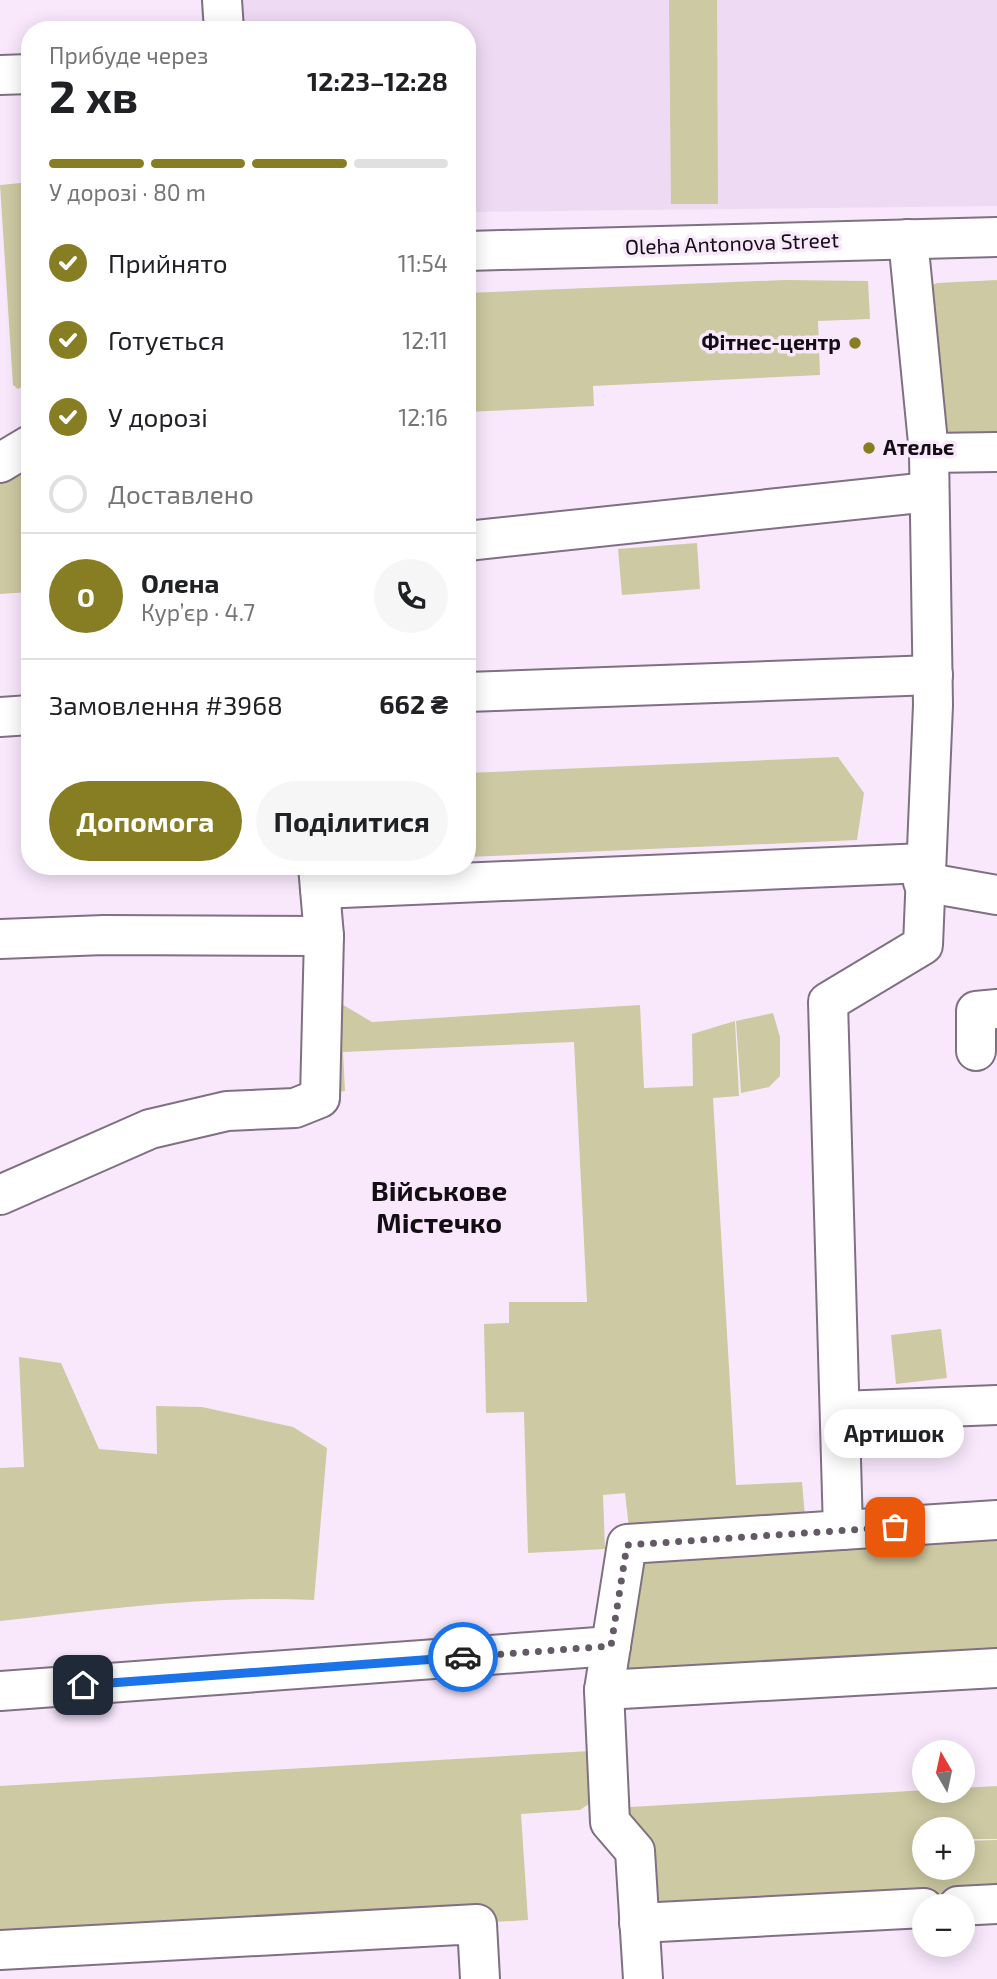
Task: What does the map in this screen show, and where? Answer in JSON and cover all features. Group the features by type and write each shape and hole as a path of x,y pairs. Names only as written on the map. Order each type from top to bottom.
{"street":[{"path":"222,0 223,21"},
{"path":"0,75 21,74"},
{"name":"Oleha Antonova Street","path":"476,251 997,237"},
{"path":"843,1530 828,1002 923,945 933,675 929,453 908,239"},
{"path":"0,463 21,450"},
{"path":"929,453 997,452"},
{"path":"476,540 929,492"},
{"path":"476,692 933,675"},
{"path":"0,717 21,716"},
{"path":"0,1195 150,1129 227,1111 295,1108 320,1098 324,936 319,877 924,873 997,895"},
{"path":"0,939 104,935 324,936"},
{"path":"976,1051 976,1011 997,1009"},
{"path":"840,1411 997,1405"},
{"path":"643,1979 635,1851 610,1822 604,1690 627,1545 997,1520"},
{"path":"0,1691 611,1646"},
{"path":"604,1690 997,1668"},
{"path":"975,1905 997,1904"},
{"path":"639,1923 912,1909"},
{"path":"0,1950 477,1924 480,1979"}],"shaded area":[{"path":"201,0 997,0 997,206 476,212 476,21 202,21"},
{"path":"669,0 717,0 718,204 671,204"},
{"path":"21,183 21,387 18,389 13,385 0,185"},
{"path":"785,280 868,281 870,319 818,321 820,375 593,386 594,406 476,412 476,293"},
{"path":"997,280 997,449 931,450 925,288 937,283"},
{"path":"21,472 21,593 0,594 0,484"},
{"path":"697,543 700,589 622,595 618,549"},
{"path":"838,757 864,793 857,840 476,857 476,773"},
{"path":"328,996 372,1022 640,1005 644,1088 693,1086 692,1034 735,1021 739,1096 713,1098 736,1485 802,1482 806,1528 630,1537 625,1493 603,1495 605,1549 528,1553 524,1412 486,1413 484,1324 509,1323 509,1302 587,1302 574,1042 343,1052 345,1091 326,1093"},
{"path":"773,1013 780,1037 780,1076 769,1087 741,1093 736,1021"},
{"path":"941,1329 947,1378 896,1384 891,1335"},
{"path":"19,1357 61,1363 99,1449 157,1454 156,1406 202,1407 293,1427 327,1448 314,1600 196,1602 0,1621 0,1468 24,1467"},
{"path":"997,1526 997,1664 610,1685 631,1548"},
{"path":"607,1750 608,1791 580,1810 521,1814 528,1920 0,1950 0,1786"},
{"path":"997,1786 997,1839 975,1839 975,1817 912,1817 912,1880 975,1880 975,1841 997,1840 997,1899 975,1900 975,1894 912,1894 912,1904 648,1919 613,1808 912,1791 912,1803 975,1803 975,1787"}],"way so far":[{"path":"463,1657 611,1646 627,1545 895,1527"}],"place":[{"name":"Фітнес-центр","path":"855,343"},
{"name":"Ательє","path":"869,448"},
{"name":"Артишок","path":"895,1527"}],"district":[{"name":"Військове Містечко","path":"439,1207"}],"route":[{"path":"83,1685 463,1657"}]}
